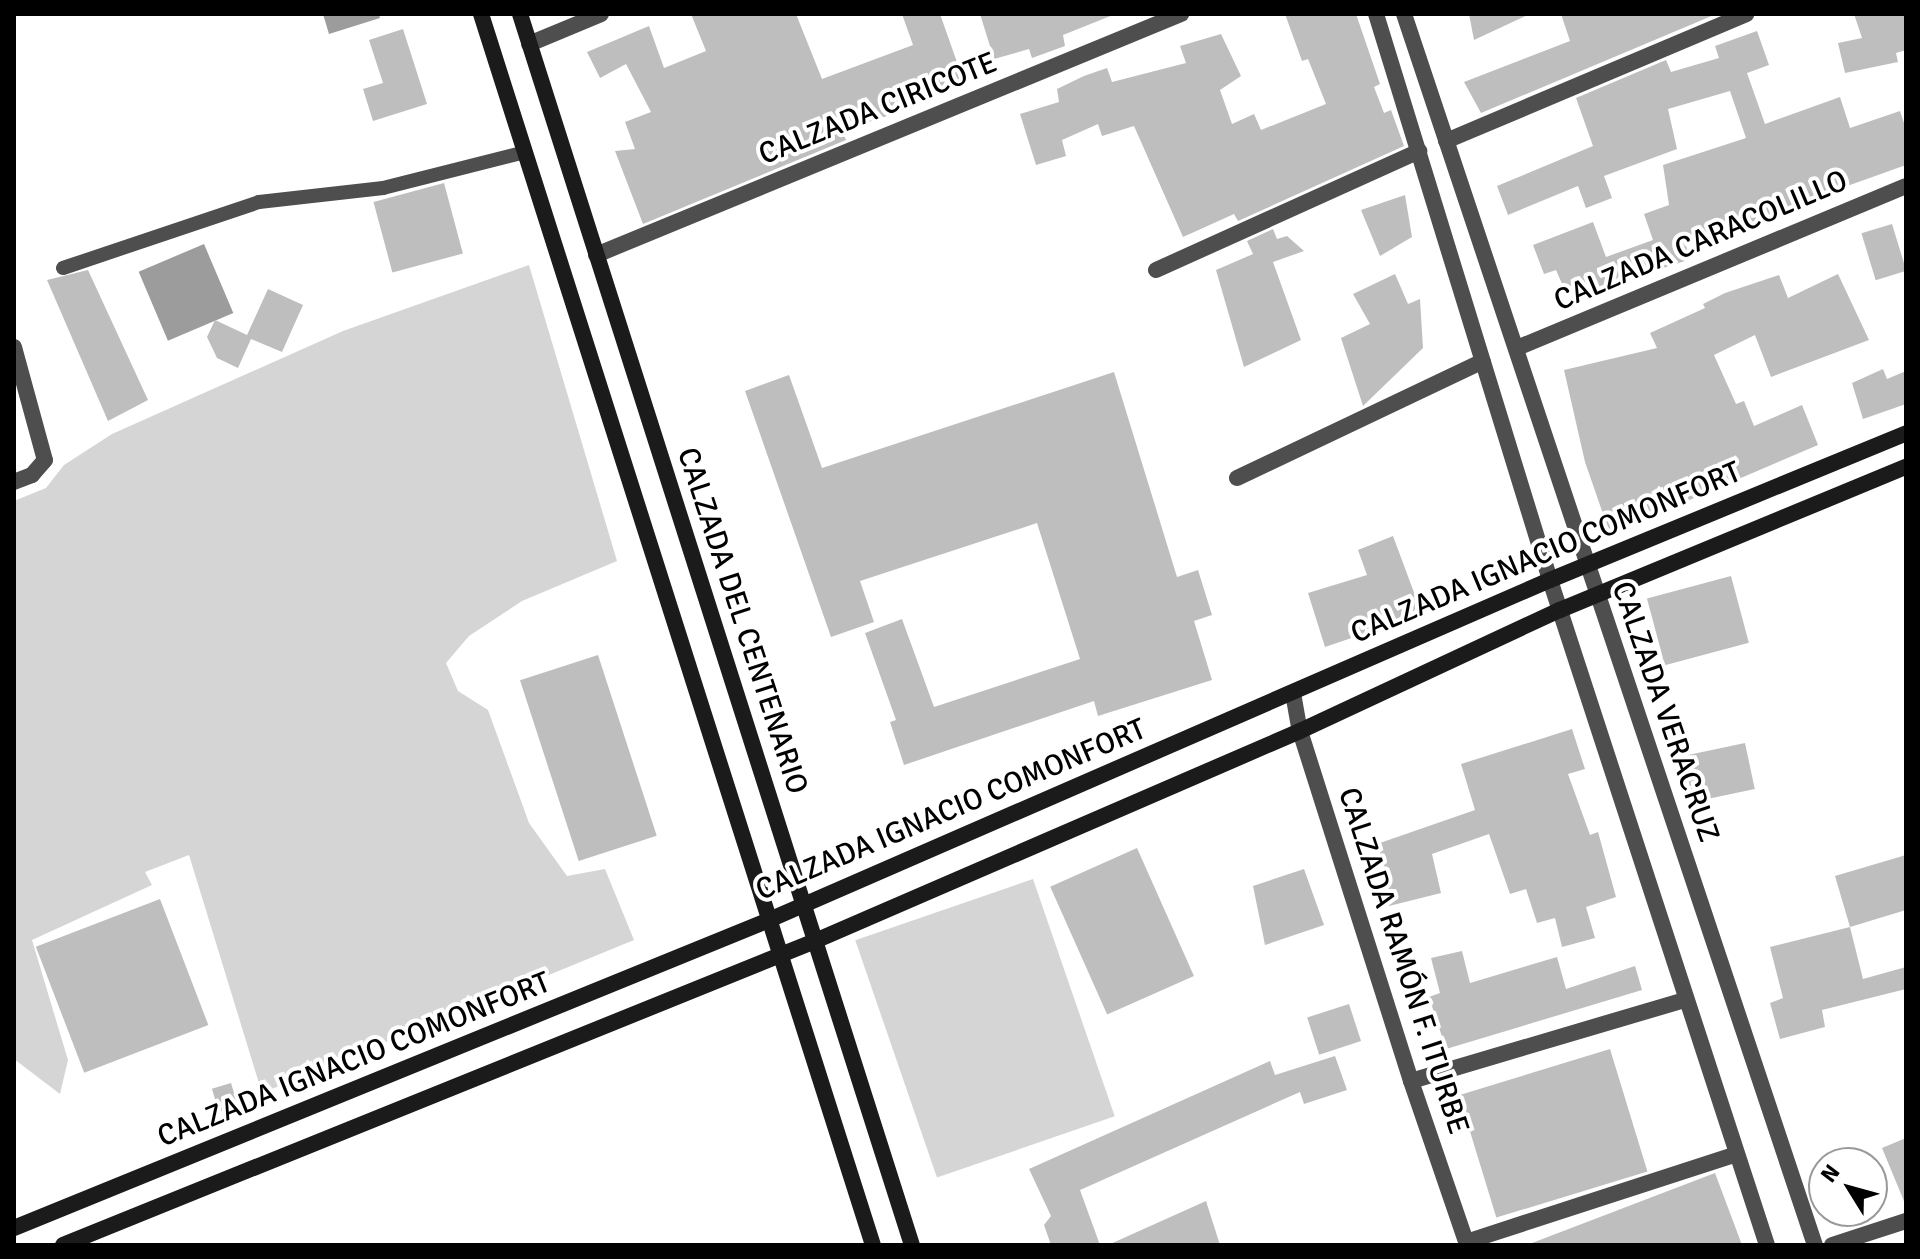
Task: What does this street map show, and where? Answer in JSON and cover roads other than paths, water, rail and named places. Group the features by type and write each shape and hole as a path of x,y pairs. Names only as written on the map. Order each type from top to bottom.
{"main road":[{"path":"481,14 873,1245"},
{"name":"CALZADA DEL CENTENARIO","path":"520,14 912,1245"},
{"name":"CALZADA IGNACIO COMONFORT","path":"14,1228 769,920 1584,565 1906,433"},
{"name":"CALZADA IGNACIO COMONFORT","path":"63,1245 780,952 815,941 1300,731 1560,610 1906,467"}],"street":[{"path":"529,44 601,14"},
{"name":"CALZADA CIRICOTE","path":"596,255 1181,14"},
{"path":"1376,14 1550,580 1734,1155 1767,1245"},
{"name":"CALZADA VERACRUZ","path":"1404,14 1517,348 1584,565 1597,595 1815,1245"},
{"path":"1446,141 1746,14"},
{"path":"1156,270 1419,151"},
{"name":"CALZADA CARACOLILLO","path":"1517,348 1906,186"},
{"path":"14,347 45,460 32,475 14,482"},
{"path":"1237,478 1483,361"},
{"name":"CALZADA RAMÓN F. ITURBE","path":"1293,693 1300,731 1411,1081 1467,1243"},
{"path":"1411,1081 1684,1000"},
{"path":"1467,1243 1734,1155"},
{"path":"1832,1245 1906,1221"}],"lane":[{"path":"63,268 259,202 383,188 525,152"}]}
